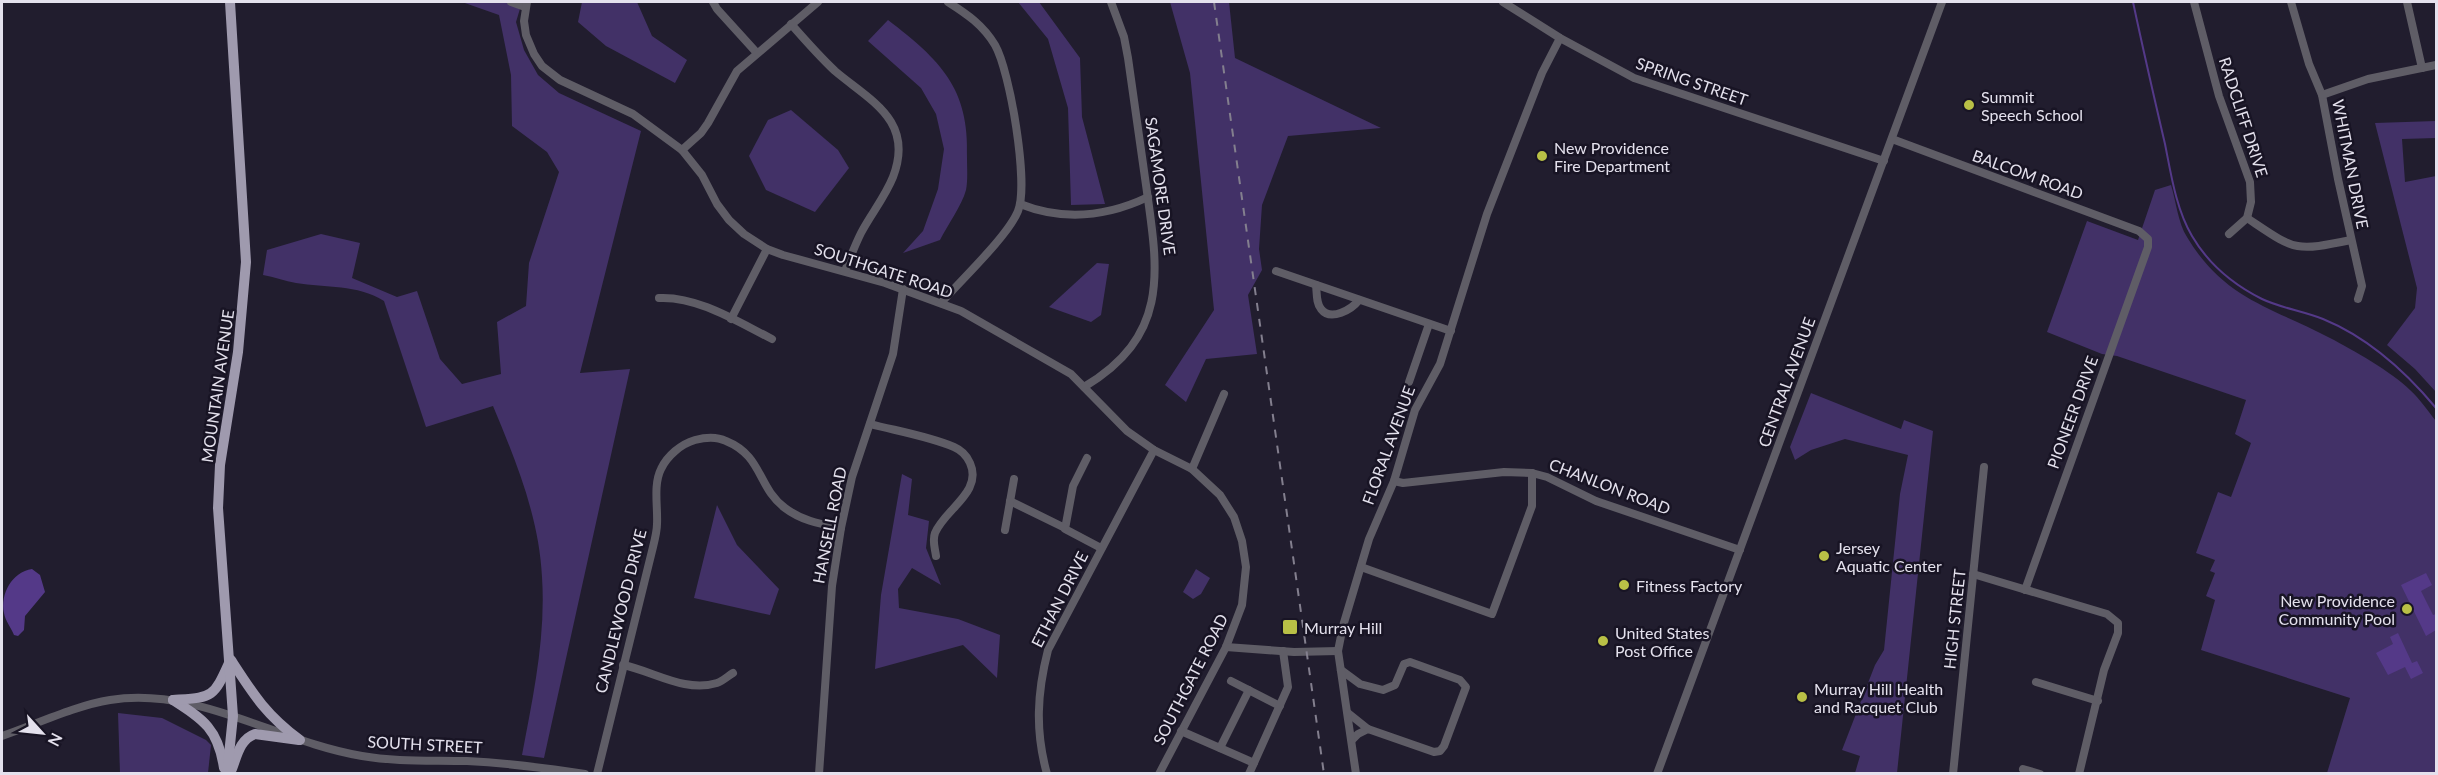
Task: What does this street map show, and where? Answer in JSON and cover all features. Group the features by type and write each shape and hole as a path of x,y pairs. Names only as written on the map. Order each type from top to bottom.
{"main road":[{"name":"MOUNTAIN AVENUE","path":"227,774 233,716 231,660 218,508 220,465 240,332 246,262 230,2"},
{"path":"173,700 203,698 216,690 231,660"},
{"path":"231,660 259,704 280,725 300,740"},
{"path":"173,700 199,717 213,732 227,774"},
{"path":"227,774 241,745 249,736 255,734 300,740"}],"street":[{"name":"SOUTHGATE ROAD","path":"511,2 526,4 525,28 528,42 547,71 560,80 633,114 682,150 702,175 717,204 744,234 767,249 845,271 961,311 1054,363 1084,387 1126,431 1154,450 1192,469 1211,485 1228,507 1239,529 1245,554 1244,599 1226,647 1159,774"},
{"path":"713,2 756,52"},
{"path":"682,150 701,132 736,71 818,2"},
{"path":"941,303 1006,230 1020,204 1022,177 1005,67 984,29 968,14 948,2"},
{"name":"SAGAMORE DRIVE","path":"1084,387 1107,371 1127,351 1148,314 1155,287 1156,259 1128,57 1124,37 1111,2"},
{"name":"SPRING STREET","path":"1503,2 1560,38 1634,78 1884,160"},
{"name":"CENTRAL AVENUE","path":"1657,774 1942,2"},
{"name":"RADCLIFF DRIVE","path":"2194,2 2219,96 2250,182 2251,202 2247,218"},
{"name":"WHITMAN DRIVE","path":"2291,2 2309,64 2322,95 2362,286 2358,299"},
{"path":"2407,2 2422,68"},
{"path":"791,24 836,71 879,105 891,123 896,136 897,158 892,179 861,232 845,271"},
{"name":"FLORAL AVENUE","path":"1356,774 1338,651 1361,567 1379,514 1394,481 1414,410 1440,364 1487,214 1542,73 1560,38"},
{"path":"2322,95 2368,79 2436,65"},
{"name":"BALCOM ROAD","path":"1892,139 2139,231 2146,236 2148,243"},
{"path":"1020,204 1058,214 1089,215 1119,209 1148,197"},
{"path":"2229,234 2247,218 2283,242 2301,248 2314,248 2351,240"},
{"name":"PIONEER DRIVE","path":"2025,590 2148,243"},
{"path":"731,319 767,249"},
{"path":"1276,271 1451,331"},
{"path":"1316,285 1317,302 1324,312 1330,314 1346,312 1359,300"},
{"name":"HANSELL ROAD","path":"819,774 831,586 841,528 852,477 893,354 903,290"},
{"path":"659,298 671,297 689,301 772,339"},
{"path":"1409,382 1429,324"},
{"path":"1192,469 1224,394"},
{"path":"870,424 955,447 969,461 973,474 971,486 964,498 948,513 934,536 936,556"},
{"name":"CANDLEWOOD DRIVE","path":"597,774 653,547 657,525 657,486 660,470 669,457 681,446 702,438 717,437 738,446 752,459 775,499 785,508 807,521 841,528"},
{"name":"ETHAN DRIVE","path":"1047,774 1039,741 1038,718 1042,672 1048,650 1056,631 1154,450"},
{"path":"1065,528 1073,486 1087,458"},
{"name":"HIGH STREET","path":"1953,774 1984,467"},
{"name":"CHANLON ROAD","path":"1394,481 1403,483 1513,472 1533,473 1547,477 1596,501 1740,550"},
{"path":"1361,567 1492,614 1532,506 1533,473"},
{"path":"1005,530 1014,479"},
{"path":"1010,501 1101,548"},
{"path":"1973,574 2111,616 2118,623 2118,633 2104,670 2079,774"},
{"path":"1226,647 1282,651 1338,651"},
{"path":"1249,774 1280,706 1288,682 1282,651"},
{"path":"1341,670 1360,684 1383,690 1392,687 1404,664 1410,662 1460,680 1466,687 1444,746 1440,751 1434,752 1368,729 1348,713"},
{"path":"623,665 669,680 693,684 718,682 734,673"},
{"path":"1231,681 1280,706"},
{"path":"2036,682 2098,701"},
{"path":"1345,692 1360,684"},
{"path":"1220,748 1249,690"},
{"name":"SOUTH STREET","path":"2,736 110,700 141,698 173,700 233,716 338,751 379,759 466,761 585,774"},
{"path":"1352,740 1368,729"},
{"path":"1181,731 1254,763"},
{"path":"2023,769 2040,774"}],"shaded area":[{"path":"462,2 522,2 516,22 524,50 538,75 559,93 641,131 580,373 630,369 544,758 522,755 534,689 542,622 540,555 525,490 493,406 426,427 384,301 352,289 296,283 263,275 267,250 321,234 360,243 352,278 397,297 417,291 440,359 462,384 501,374 497,322 526,306 529,263 559,172 547,152 512,126 511,75 499,15"},
{"path":"582,2 637,2 652,36 687,60 675,83 606,46 578,22"},
{"path":"1018,2 1039,2 1080,58 1082,117 1105,204 1071,205 1068,108 1048,39"},
{"path":"1170,2 1229,2 1235,58 1381,128 1288,136 1262,205 1259,249 1262,270 1248,295 1257,354 1206,359 1186,402 1165,385 1214,310 1190,73"},
{"path":"888,20 923,49 948,78 957,94 967,134 967,186 958,209 940,240 903,253 923,231 938,189 944,149 936,114 921,88 868,41"},
{"path":"791,110 838,150 849,168 815,212 766,190 749,156 768,120"},
{"path":"2436,121 2436,138 2402,139 2405,182 2436,176 2436,392 2415,369 2387,345 2415,308 2417,288 2375,123"},
{"path":"2171,185 2179,219 2187,237 2201,258 2217,275 2250,299 2330,338 2383,369 2414,394 2436,421 2436,773 2327,773 2350,698 2201,650 2215,600 2206,596 2215,573 2210,571 2215,560 2196,553 2218,492 2231,497 2251,443 2235,434 2246,400 2117,356 2102,354 2047,332 2087,221 2138,240 2155,190"},
{"path":"1097,263 1109,264 1101,315 1091,322 1049,307"},
{"path":"1811,393 1901,429 1904,420 1933,431 1897,773 1855,773 1860,756 1842,750 1875,665 1884,650 1900,494 1908,455 1845,439 1811,450 1795,460 1790,447"},
{"path":"902,474 912,479 908,515 929,521 926,548 941,585 912,568 898,589 899,608 958,619 1000,635 997,678 963,645 875,669 881,595"},
{"path":"717,505 737,545 779,589 770,615 694,598"},
{"path":"32,569 40,575 45,592 25,616 24,630 18,636 14,635 4,613 4,599 13,579"},
{"path":"1196,569 1210,578 1201,594 1193,599 1183,592"},
{"path":"2426,573 2432,585 2421,591 2433,615 2436,614 2436,630 2426,636 2401,585"},
{"path":"2398,633 2412,663 2417,661 2423,673 2411,679 2405,667 2388,675 2376,653 2393,644 2390,637"},
{"path":"118,713 162,718 206,740 211,745 208,773 120,773"}],"waterway":[{"path":"2133,2 2175,191 2186,226 2206,256 2222,273 2251,293 2269,302 2323,319 2355,335 2399,369 2436,408"}],"railway":[{"path":"1214,2 1324,774"}],"place":[{"name":"Summit Speech School","path":"1969,105"},
{"name":"New Providence Fire Department","path":"1542,156"},
{"name":"Jersey Aquatic Center","path":"1824,556"},
{"name":"Fitness Factory","path":"1624,585"},
{"name":"New Providence Community Pool","path":"2407,609"},
{"name":"Murray Hill","path":"1290,627"},
{"name":"United States Post Office","path":"1603,641"},
{"name":"Murray Hill Health and Racquet Club","path":"1802,697"}]}
